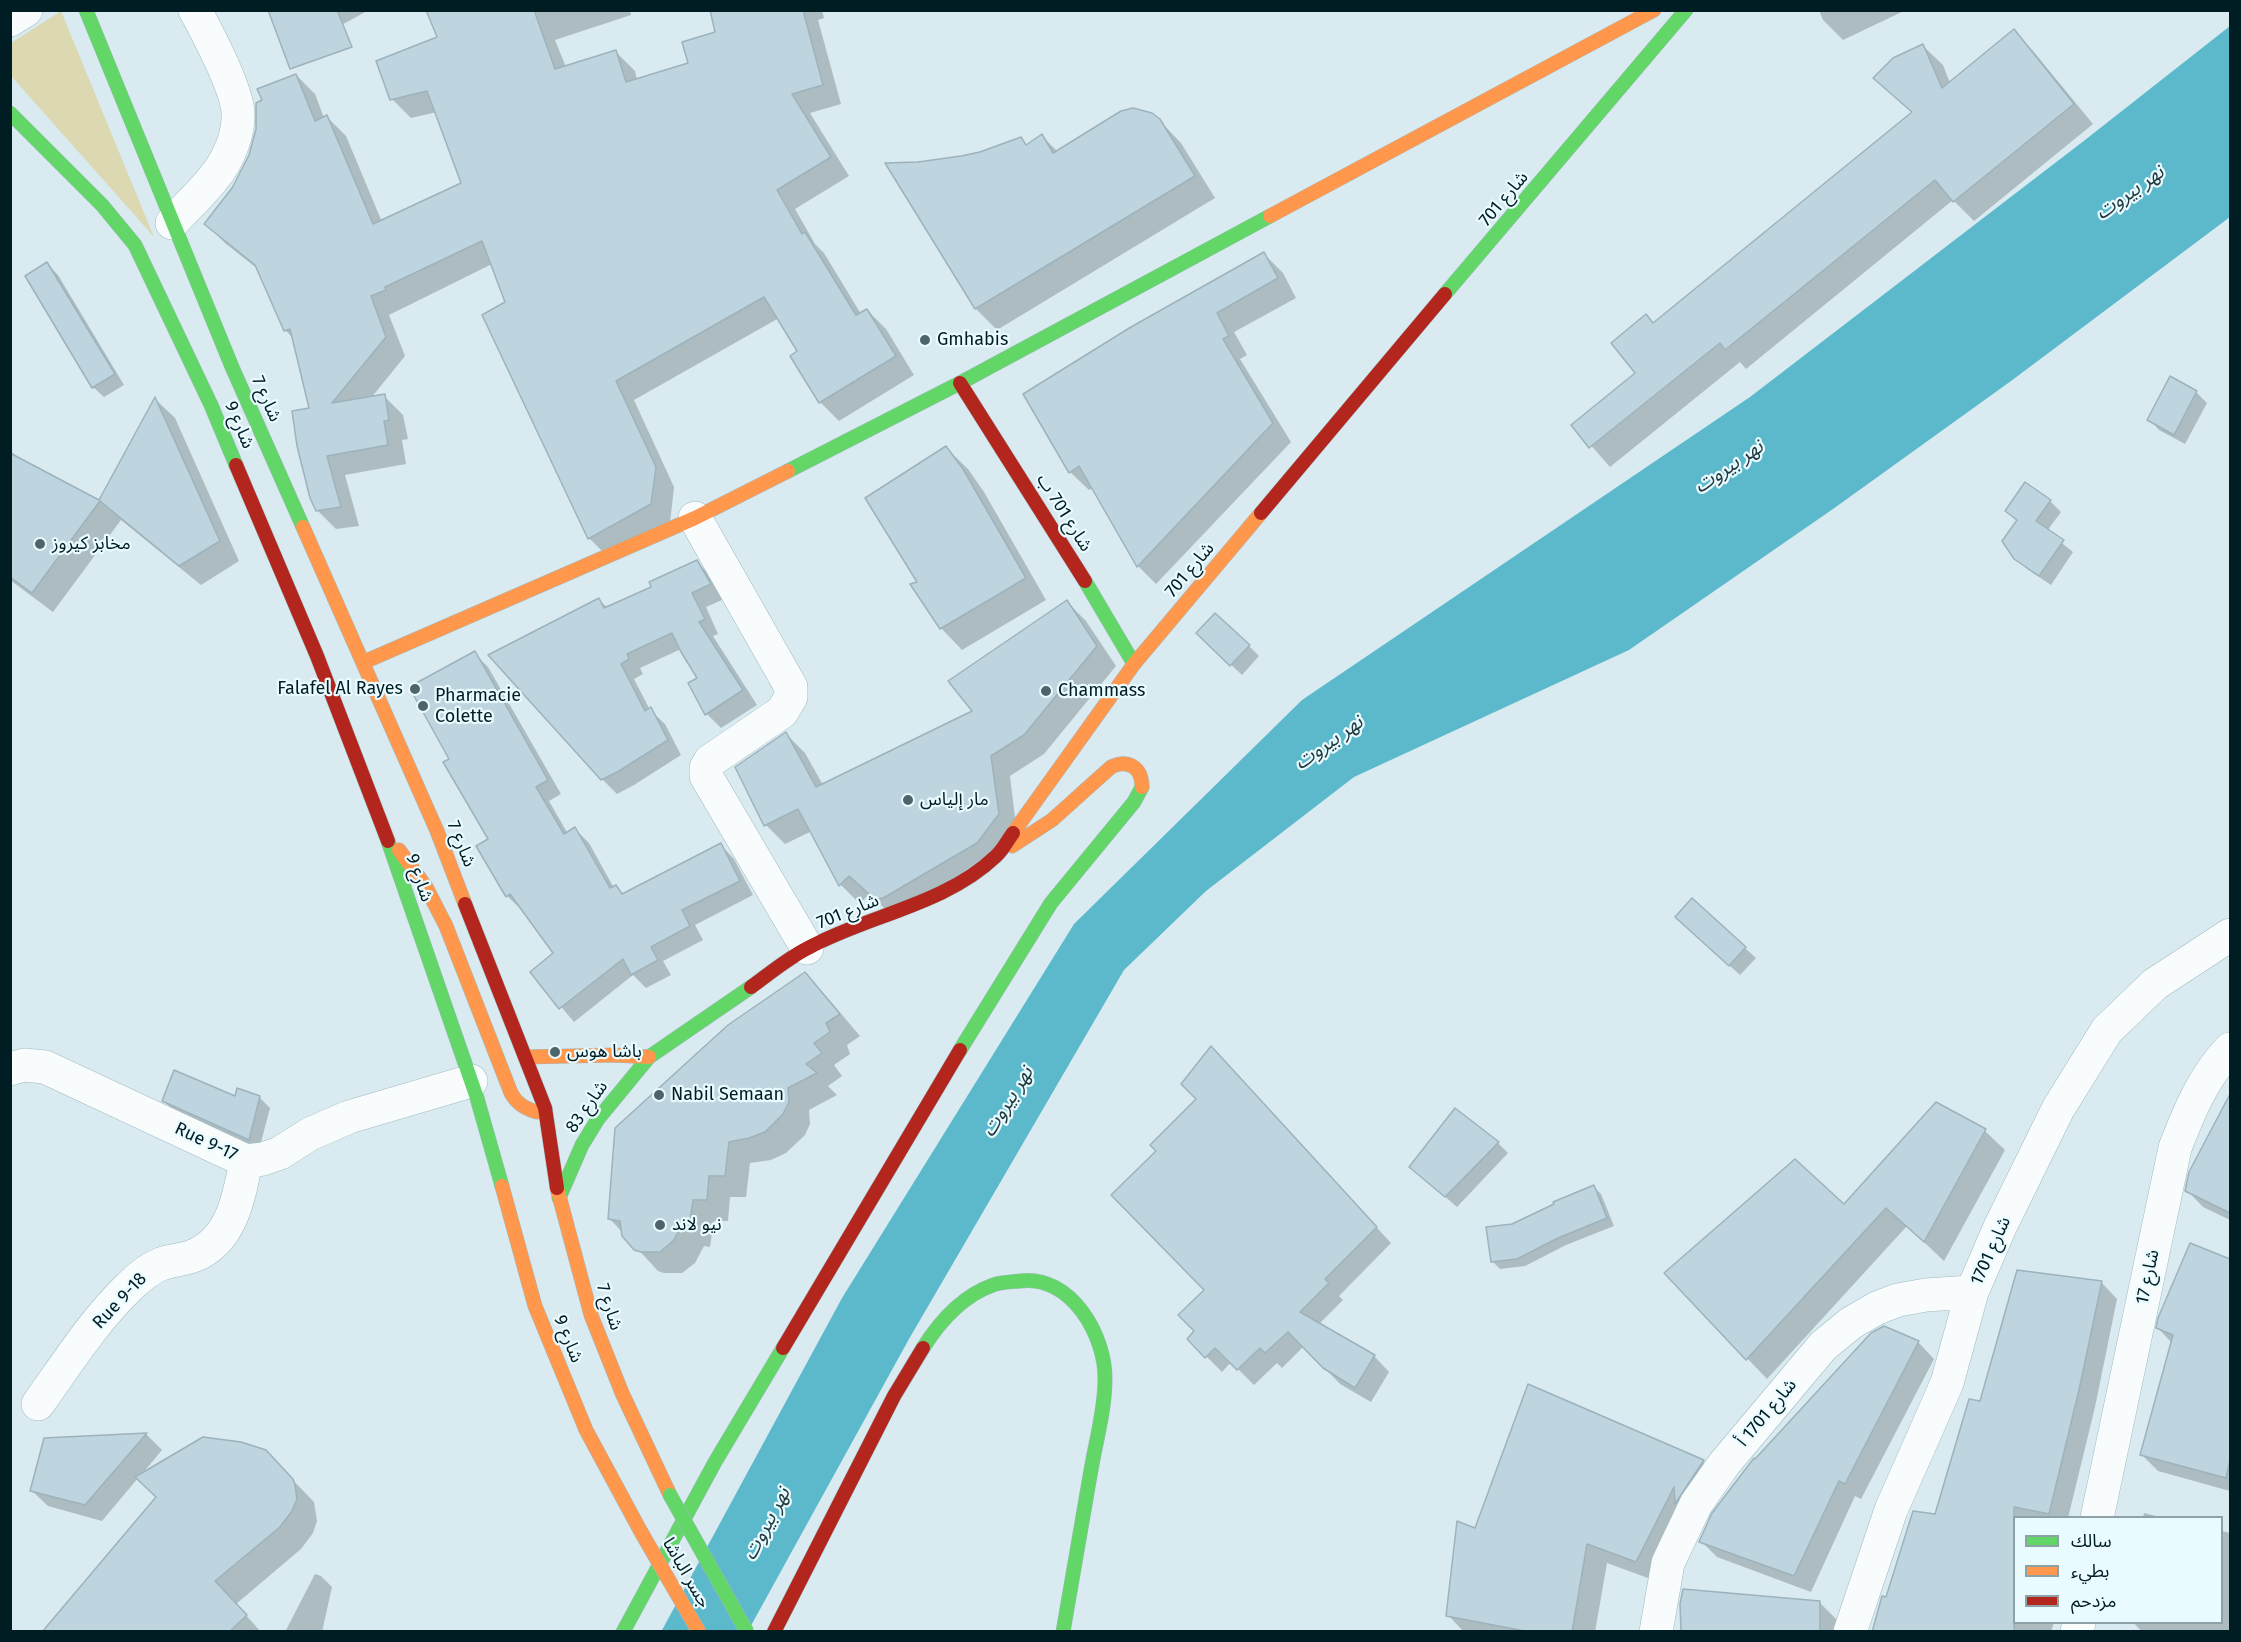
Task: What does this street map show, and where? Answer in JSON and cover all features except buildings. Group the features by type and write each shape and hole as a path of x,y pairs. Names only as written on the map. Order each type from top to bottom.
{"street":[{"path":"10,20 26,10"},
{"name":"شارع 7","path":"86,10 171,223 232,367 437,831 545,1108 559,1198 591,1315 622,1393 670,1495"},
{"path":"171,223 220,169 231,149 237,124 238,110 224,70 195,10"},
{"path":"364,662 695,518 960,383 1654,10"},
{"name":"شارع 701","path":"649,1057 807,948 864,923 891,915 964,879 998,855 1134,664 1686,10"},
{"path":"10,113 67,168"},
{"path":"10,127 67,168"},
{"name":"شارع 9","path":"67,168 135,245 216,415 317,656 386,835 471,1081 535,1306 586,1430 641,1532"},
{"name":"شارع 701 ب","path":"960,383 1086,582 1134,664"},
{"path":"695,518 791,687 791,697 782,712 710,761 706,768 706,777 807,948"},
{"path":"623,1632 715,1462 963,1044 1051,903 1120,821 1142,790 1140,774 1128,764 1120,763 1111,767 1052,820 998,855"},
{"path":"386,835 417,871 437,904 467,976 507,1088 515,1102 524,1109 537,1112 545,1108"},
{"name":"شارع 1701","path":"1850,1632 1891,1510 1947,1383 1972,1292 2000,1227 2058,1109 2107,1030 2155,984 2230,935"},
{"name":"شارع 17","path":"2097,1516 2175,1148 2202,1086 2230,1049"},
{"name":"شارع 83","path":"525,1058 615,1055 649,1057"},
{"name":"شارع 83","path":"559,1198 582,1146 598,1119 649,1057"},
{"name":"Rue 9-17","path":"10,1069 24,1065 45,1067 246,1161 263,1160 280,1153 310,1134 349,1117 471,1081"},
{"name":"Rue 9-18","path":"38,1404 90,1332 127,1289 149,1269 193,1256 213,1244 228,1225 236,1204 246,1161"},
{"path":"774,1632 894,1396 934,1330 963,1300 994,1284 1025,1280 1053,1286 1078,1304 1100,1343 1105,1379 1063,1632"},
{"name":"شارع 1701 أ","path":"1656,1632 1668,1563 1696,1504 1724,1464 1823,1346 1851,1323 1877,1308 1898,1300 1926,1295 1972,1292"},
{"name":"جسر الباشا","path":"670,1495 747,1632"},
{"name":"جسر الباشا","path":"641,1532 699,1632"}],"shaded area":[{"path":"61,11 154,237 11,76 11,43"}],"water":[{"name":"نهر بيروت","path":"2230,26 2230,217 2011,381 1833,509 1629,650 1354,777 1206,891 1124,970 909,1339 748,1631 661,1632 842,1298 1074,924 1302,700 1750,397"}],"traffic: fast":[{"path":"86,10 232,367 303,527"},
{"path":"1445,294 1686,10"},
{"path":"10,113 102,205 135,245 211,405 236,465"},
{"path":"788,471 960,383 1270,216"},
{"path":"1085,581 1134,664"},
{"path":"960,1050 1051,903 1134,802 1142,787"},
{"path":"388,841 477,1098 502,1186"},
{"path":"559,1198 582,1145 598,1119 649,1057 751,987"},
{"path":"923,1348 953,1310 982,1290 1006,1282 1038,1281 1055,1287 1070,1298 1092,1327 1104,1363 1105,1391 1063,1632"},
{"path":"623,1632 715,1462 783,1348"},
{"path":"670,1495 747,1632"}],"traffic: slow":[{"path":"1270,216 1654,10"},
{"path":"364,662 695,518 788,471"},
{"path":"1013,833 1134,664 1261,513"},
{"path":"303,527 437,831 465,904"},
{"path":"1012,846 1052,820 1111,767 1123,764 1133,766 1140,774 1142,787"},
{"path":"399,850 426,887 446,926 513,1097 522,1105 537,1112 545,1108"},
{"path":"525,1057 615,1055 649,1057"},
{"path":"502,1186 535,1306 586,1430 641,1532"},
{"path":"557,1188 591,1315 622,1393 670,1495"},
{"path":"641,1532 699,1632"}],"traffic: jam":[{"path":"1261,513 1445,294"},
{"path":"960,383 1085,581"},
{"path":"236,465 317,656 388,841"},
{"path":"751,987 808,948 954,886 976,873 996,856 1013,833"},
{"path":"465,904 545,1108 557,1188"},
{"path":"783,1348 960,1050"},
{"path":"774,1632 894,1396 923,1348"}],"place":[{"name":"Gmhabis","path":"925,340"},
{"name":"مخابز كيروز","path":"40,544"},
{"name":"Falafel Al Rayes","path":"415,689"},
{"name":"Chammass","path":"1046,691"},
{"name":"Pharmacie Colette","path":"423,706"},
{"name":"مار إلياس","path":"908,800"},
{"name":"باشا هوس","path":"555,1052"},
{"name":"Nabil Semaan","path":"659,1095"},
{"name":"نيو لاند","path":"660,1225"}]}
